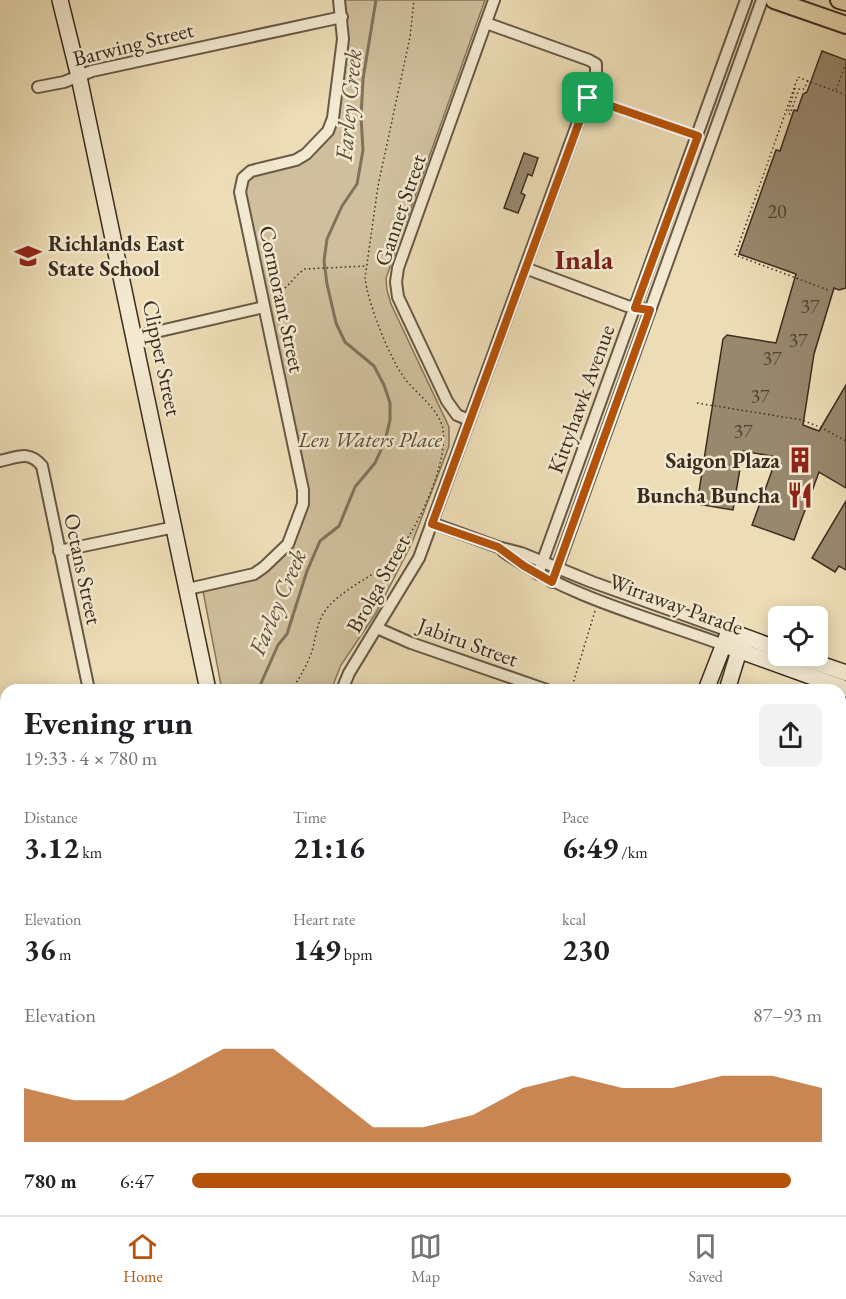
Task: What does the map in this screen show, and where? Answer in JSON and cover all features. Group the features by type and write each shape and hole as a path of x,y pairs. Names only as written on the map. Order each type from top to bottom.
{"main road":[{"path":"774,0 846,25"},
{"path":"839,0 846,2"}],"street":[{"name":"Clipper Street","path":"60,0 79,76 207,684"},
{"name":"Cormorant Street","path":"188,589 254,574 264,567 288,544 303,504 303,490 240,192 243,178 250,171 296,160 306,154 328,130 333,118 343,39 339,0"},
{"name":"Gannet Street","path":"469,420 457,415 447,401 399,297 396,282 398,268 494,0"},
{"name":"Kittyhawk Avenue","path":"538,574 746,0"},
{"name":"Kittyhawk Avenue","path":"552,582 762,0"},
{"name":"Barwing Street","path":"38,87 92,71 342,17"},
{"name":"Brolga Street","path":"344,684 418,558 432,524 596,73 596,64 486,23"},
{"path":"525,268 635,308 650,310"},
{"path":"134,337 263,302"},
{"name":"Octans Street","path":"0,461 25,455 35,458 42,466 88,684"},
{"name":"Wirraway Parade","path":"432,524 543,561 834,684"},
{"path":"60,551 175,526"},
{"name":"Wirraway Parade","path":"498,547 552,582 726,638"},
{"name":"Jabiru Street","path":"377,628 411,643 530,684"},
{"path":"708,684 726,638"},
{"path":"729,684 742,644"},
{"name":"Wirraway Parade","path":"742,644 768,648"},
{"path":"826,666 846,673"}],"path":[{"path":"295,684 311,654 319,622 326,610 398,552 426,505 445,440 441,424 432,408 393,360 366,292 365,278 378,186 410,37 414,0"},
{"path":"835,91 845,65"},
{"path":"828,290 735,255 798,77 846,94"},
{"path":"794,87 796,88 788,113 790,114 799,89 804,89 809,81"},
{"path":"588,98 698,136"},
{"path":"783,118 788,119"},
{"path":"263,302 287,287 297,274 305,269 367,266"},
{"path":"697,403 802,420 846,441"},
{"path":"811,428 813,424"},
{"path":"573,684 596,610"}],"green space":[{"name":"Len Waters Place","path":"339,0 485,0 386,278 391,304 449,427 449,446 412,543 376,613 341,665 333,684 221,684 202,586 254,574 288,544 303,504 240,192 243,178 296,160 328,130 343,39"}],"building":[{"path":"822,51 846,60 846,288 839,290 834,288 814,354 803,425 819,431 846,385 846,488 819,472 794,540 752,525 777,457 743,451 733,510 697,504 723,339 727,335 776,343 796,274 739,254 776,150 780,151 794,110 797,111 803,94 807,92"},
{"path":"524,153 538,158 532,176 528,174 521,193 525,195 518,213 504,208"},
{"path":"846,501 846,570 839,566 835,572 812,558"}],"waterway":[{"name":"Farley Creek","path":"261,684 278,645 287,634 307,571 320,541 339,526 355,487 375,463 385,441 390,420 390,403 374,366 345,342 336,323 324,261 327,239 342,206 357,184 363,150 361,117 363,79 376,0"}],"place":[{"name":"Richlands East State School","path":"28,256"},
{"name":"Saigon Plaza","path":"800,460"},
{"name":"Buncha Buncha","path":"800,495"}],"district":[{"name":"Inala","path":"584,259"}],"route":[{"path":"588,98 698,136 635,308 650,310 552,582 524,566 498,547 432,524 588,98"}]}
